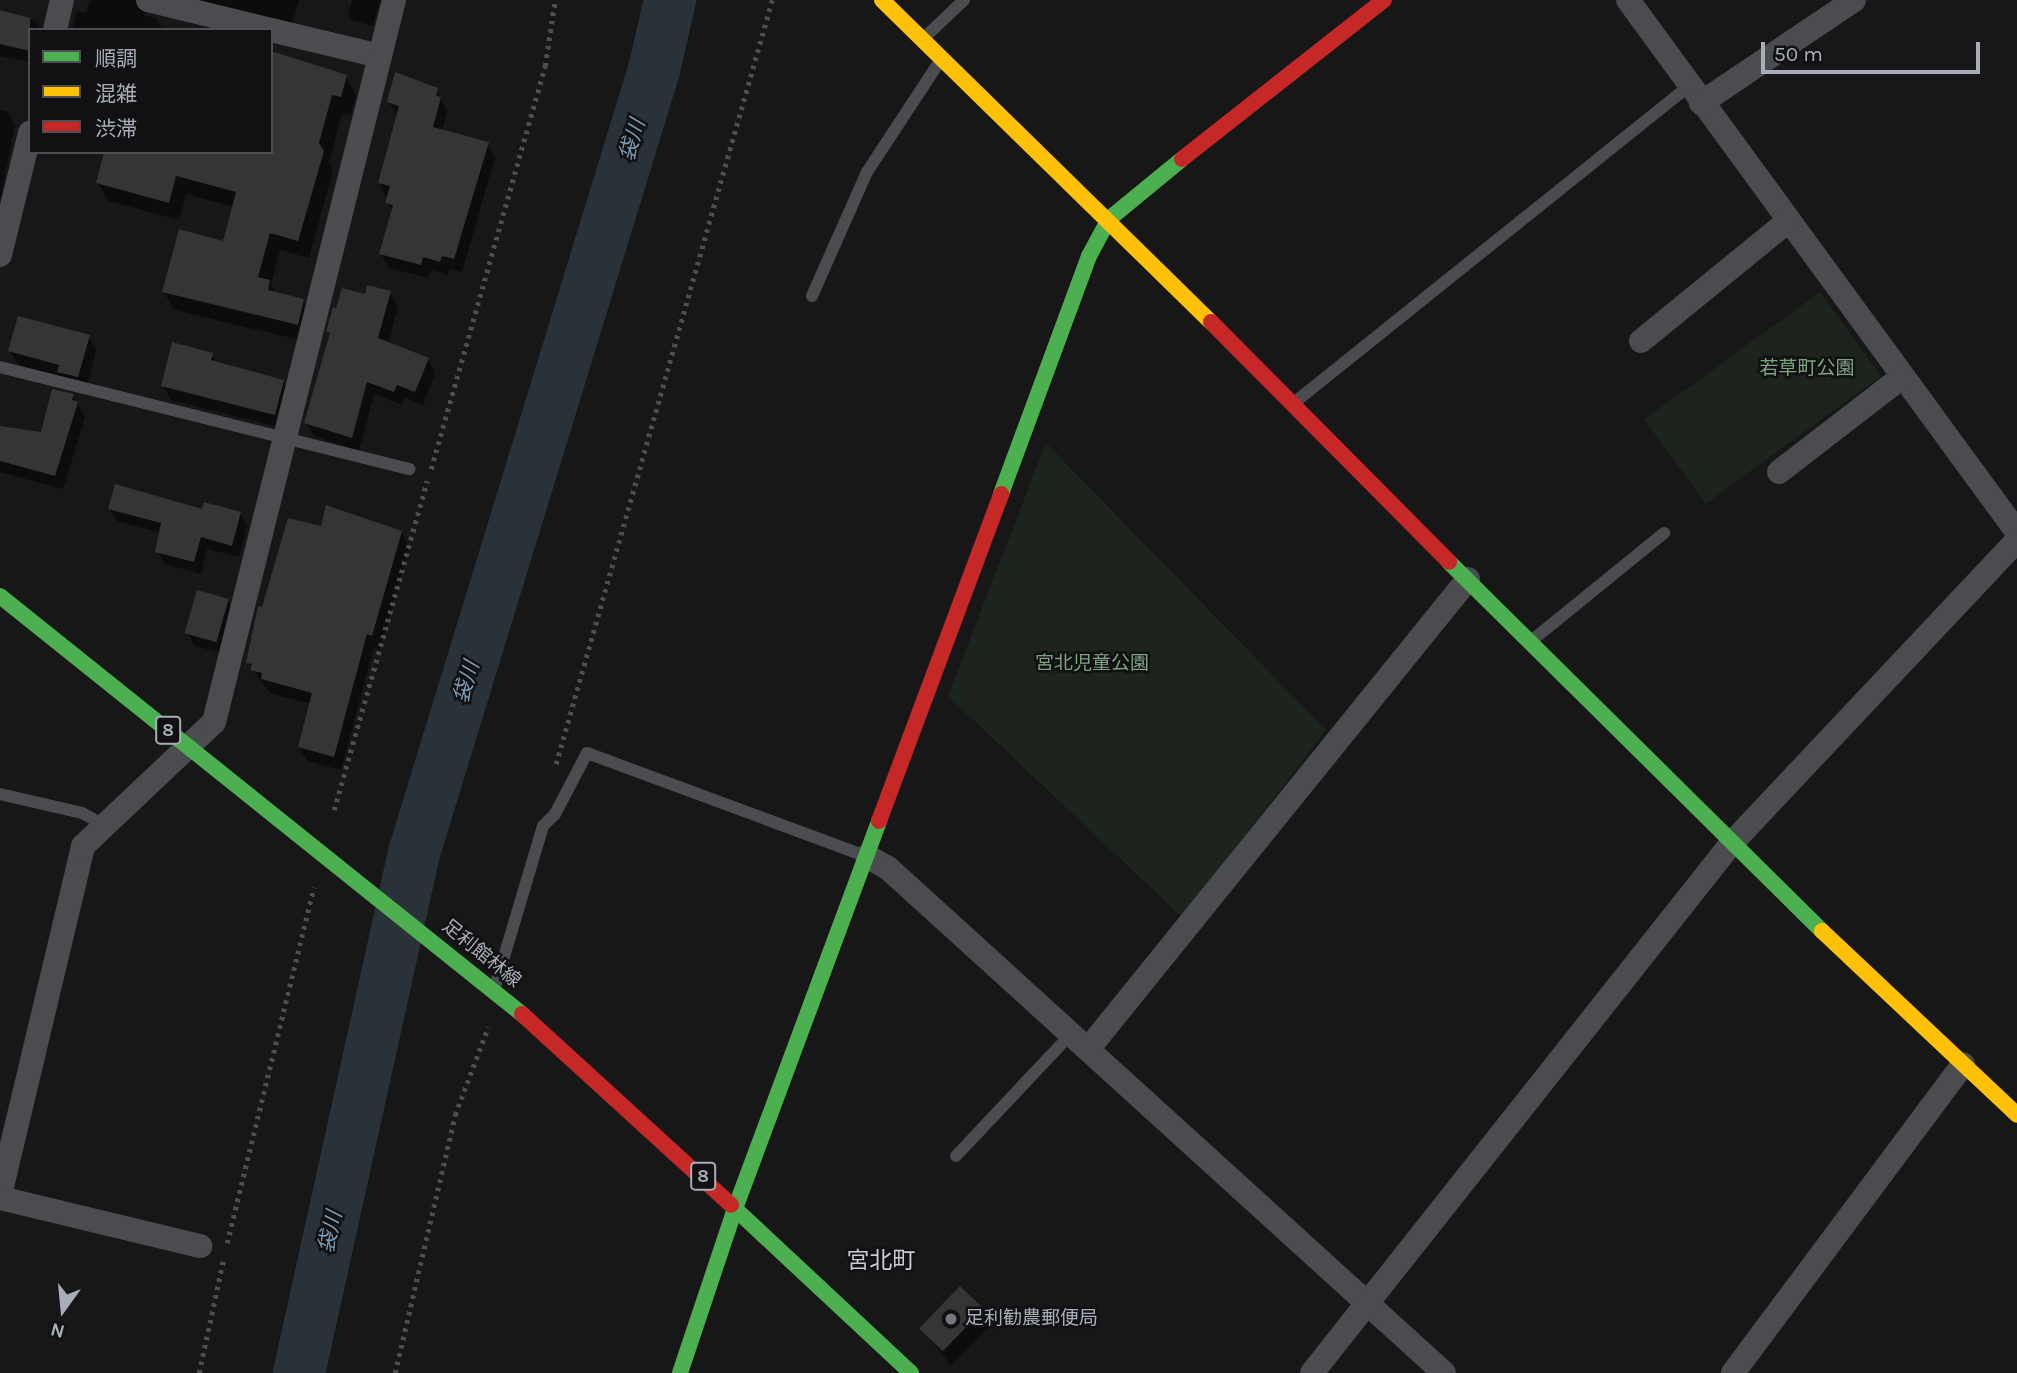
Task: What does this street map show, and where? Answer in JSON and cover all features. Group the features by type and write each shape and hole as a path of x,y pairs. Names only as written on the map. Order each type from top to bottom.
{"street":[{"path":"55,28 62,0"},
{"path":"148,0 263,28"},
{"path":"200,1247 0,1197 83,846 214,722 394,0"},
{"path":"883,0 1109,219 1730,845 2017,1115"},
{"path":"680,1373 736,1206 1090,256 1109,219 1384,0"},
{"path":"1628,0 1787,222 2017,532"},
{"path":"1695,94 1854,0"},
{"path":"273,30 380,56"},
{"path":"0,255 28,141"},
{"path":"1641,341 1787,222"},
{"path":"1779,472 1902,377"},
{"path":"1312,1373 1730,845 2017,540"},
{"path":"1080,1041 1468,579"},
{"name":"足利館林線","path":"0,596 491,988 736,1206 911,1373"},
{"path":"867,856 888,868 1444,1373"},
{"path":"1733,1373 1963,1064"}],"lane":[{"path":"923,39 964,0"},
{"path":"812,296 867,172 943,58"},
{"path":"1292,404 1695,94"},
{"path":"0,367 409,470"},
{"path":"1530,642 1664,533"},
{"path":"491,988 507,957 542,826 555,814 587,753 867,856"},
{"path":"0,794 82,813 106,826"},
{"path":"956,1156 1080,1041"}],"path":[{"path":"334,810 545,66 555,0"},
{"path":"552,777 724,155 772,0"},
{"path":"200,1373 315,883"},
{"path":"395,1373 455,1115 488,1028 506,1001"}],"green space":[{"name":"若草町公園","path":"1820,292 1881,376 1706,504 1644,420"},
{"name":"宮北児童公園","path":"1046,443 1326,730 1182,917 948,696"}],"building":[{"path":"0,10 30,18 28,51 0,44"},
{"path":"273,52 347,75 341,97 332,95 319,143 324,151 298,241 270,233 258,277 270,280 268,290 304,299 298,325 162,292 179,229 223,241 236,192 176,176 169,203 96,183 103,154 273,154"},
{"path":"395,72 438,88 436,96 441,97 433,127 489,142 454,259 442,256 440,262 423,257 421,265 379,254 393,205 385,203 390,186 378,183 399,106 387,102"},
{"path":"367,285 391,291 378,338 429,358 415,392 397,385 394,392 367,382 352,438 304,423 330,333 326,332 333,307 336,308 342,288 365,294"},
{"path":"18,316 90,335 78,377 57,372 59,365 8,351"},
{"path":"172,342 213,353 211,360 284,380 275,415 161,386"},
{"path":"52,389 74,394 72,400 78,402 55,476 0,461 0,426 41,432"},
{"path":"115,484 202,509 204,502 241,512 232,546 201,537 194,562 155,552 161,523 108,509"},
{"path":"326,505 402,531 372,636 367,634 334,757 298,747 312,693 261,679 262,673 250,670 252,664 246,663 258,606 262,607 288,518 321,526"},
{"path":"197,590 229,599 216,642 185,633"},
{"name":"足利勧農郵便局","path":"960,1286 984,1309 943,1351 919,1328"}],"waterway":[{"name":"袋川","path":"299,1373 414,853 654,70 670,0"}],"traffic: fast":[{"path":"1001,494 1089,256 1109,219 1182,159"},
{"path":"1449,562 1822,931"},
{"path":"0,596 522,1014"},
{"path":"680,1373 736,1206 879,821"},
{"path":"731,1205 911,1373"}],"traffic: slow":[{"path":"882,0 1211,322"},
{"path":"1822,931 2017,1115"}],"traffic: jam":[{"path":"1182,159 1384,0"},
{"path":"1211,322 1449,562"},
{"path":"879,821 1001,494"},
{"path":"522,1014 731,1205"}],"place":[{"name":"足利勧農郵便局","path":"951,1319"}],"district":[{"name":"宮北町","path":"881,1261"}]}
